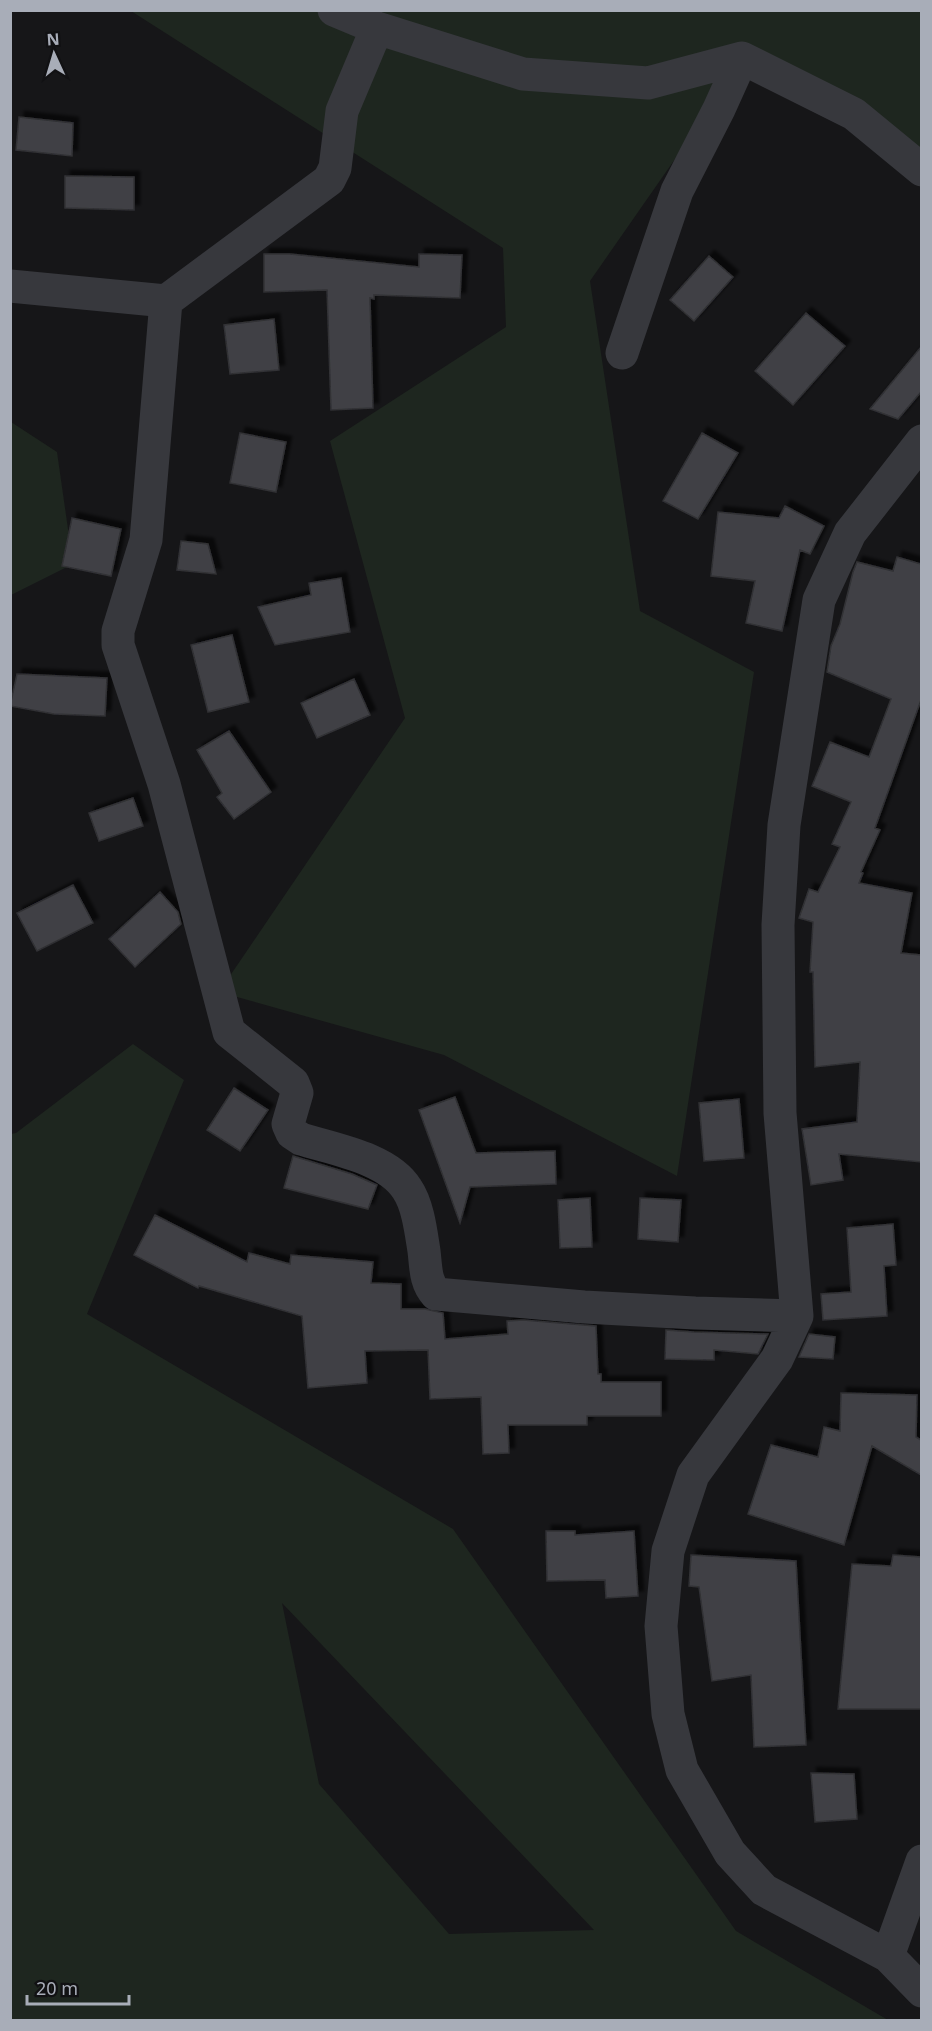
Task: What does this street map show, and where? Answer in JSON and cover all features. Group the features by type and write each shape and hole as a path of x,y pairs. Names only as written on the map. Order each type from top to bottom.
{"street":[{"path":"334,10 377,28 523,74 648,83 742,58 854,114 921,170"},
{"path":"10,286 166,301 329,180 335,168 342,111 377,28"},
{"path":"622,352 676,191 719,109 742,58"},
{"path":"166,301 146,540 118,631 118,645 164,784 229,1032 293,1083 297,1092 288,1124 292,1133 301,1139 371,1160 391,1173 407,1189 420,1224 428,1286 436,1294 595,1308 797,1316"},
{"path":"921,441 850,533 819,600 784,825 778,925 780,1113 797,1316 777,1359 693,1475 668,1551 661,1626 668,1714 682,1770 729,1853 764,1890 888,1956 921,1991"},
{"path":"888,1956 921,1861"}],"shaded area":[{"path":"131,11 921,11 921,163 744,60 590,281 640,611 754,672 677,1176 444,1055 219,992 405,718 330,441 506,327 503,248"},
{"path":"11,422 57,452 73,564 11,595"},
{"path":"133,1044 184,1080 87,1314 453,1529 736,1931 888,2020 11,2020 11,1134 16,1133","holes":["282,1603 594,1930 449,1934 319,1784"]}],"building":[{"path":"19,117 73,123 72,156 16,150"},
{"path":"65,176 134,177 134,210 65,208"},
{"path":"264,254 290,254 419,267 419,254 462,255 460,298 374,295 374,299 370,298 373,408 331,410 327,290 264,292"},
{"path":"709,256 733,277 694,321 670,300"},
{"path":"806,313 845,346 793,405 755,371"},
{"path":"274,319 279,370 230,374 224,325"},
{"path":"921,347 921,392 898,419 870,409"},
{"path":"240,433 286,442 276,492 230,483"},
{"path":"702,433 738,453 698,519 663,501"},
{"path":"785,506 824,526 810,554 800,550 782,631 746,623 755,581 711,576 718,512 779,518"},
{"path":"72,518 121,529 111,576 62,566"},
{"path":"181,541 208,544 216,574 177,570"},
{"path":"897,557 921,564 921,700 875,828 880,830 861,872 863,873 859,883 912,893 901,953 921,955 921,1162 839,1154 843,1180 811,1185 802,1129 857,1122 860,1062 815,1067 813,972 810,972 813,922 799,918 809,889 818,892 840,847 832,844 851,802 812,786 830,742 869,757 891,699 827,672 831,646 840,624 857,562 893,571"},
{"path":"341,578 350,632 275,645 258,607 311,595 309,583"},
{"path":"232,635 249,702 208,712 191,645"},
{"path":"17,674 107,678 105,716 54,714 10,706"},
{"path":"354,679 370,715 317,738 301,703"},
{"path":"229,731 271,792 234,819 217,797 222,793 197,750"},
{"path":"133,798 143,826 99,841 89,813"},
{"path":"73,885 93,923 37,951 17,913"},
{"path":"160,892 178,912 181,924 135,967 109,939"},
{"path":"234,1088 268,1110 240,1151 207,1130"},
{"path":"455,1097 476,1153 555,1151 556,1184 470,1187 460,1223 419,1110"},
{"path":"739,1099 744,1158 704,1161 699,1103"},
{"path":"293,1156 352,1174 377,1185 368,1209 284,1188"},
{"path":"590,1198 592,1247 560,1248 558,1200"},
{"path":"640,1198 681,1200 678,1242 638,1239"},
{"path":"155,1215 247,1262 249,1253 290,1264 291,1255 373,1262 371,1283 401,1284 401,1309 425,1309 443,1313 445,1339 508,1334 507,1321 523,1320 596,1326 598,1374 601,1374 601,1382 661,1382 661,1416 587,1416 587,1425 508,1425 509,1453 483,1454 481,1397 430,1399 428,1350 365,1351 367,1383 308,1388 302,1316 199,1286 198,1288 134,1255"},
{"path":"893,1224 896,1265 884,1266 887,1316 823,1320 821,1294 851,1292 847,1228"},
{"path":"666,1330 768,1334 758,1354 714,1350 714,1360 665,1359"},
{"path":"809,1334 835,1337 833,1359 799,1357"},
{"path":"841,1393 917,1395 916,1437 921,1440 921,1475 872,1446 844,1545 748,1514 771,1445 818,1457 824,1427 840,1431"},
{"path":"546,1531 575,1531 575,1535 634,1531 638,1596 606,1598 605,1580 547,1581"},
{"path":"691,1555 796,1561 806,1745 754,1747 751,1675 712,1681 699,1587 689,1586"},
{"path":"893,1555 921,1557 921,1709 838,1709 852,1564 891,1566"},
{"path":"811,1773 854,1774 857,1819 815,1822"}]}
